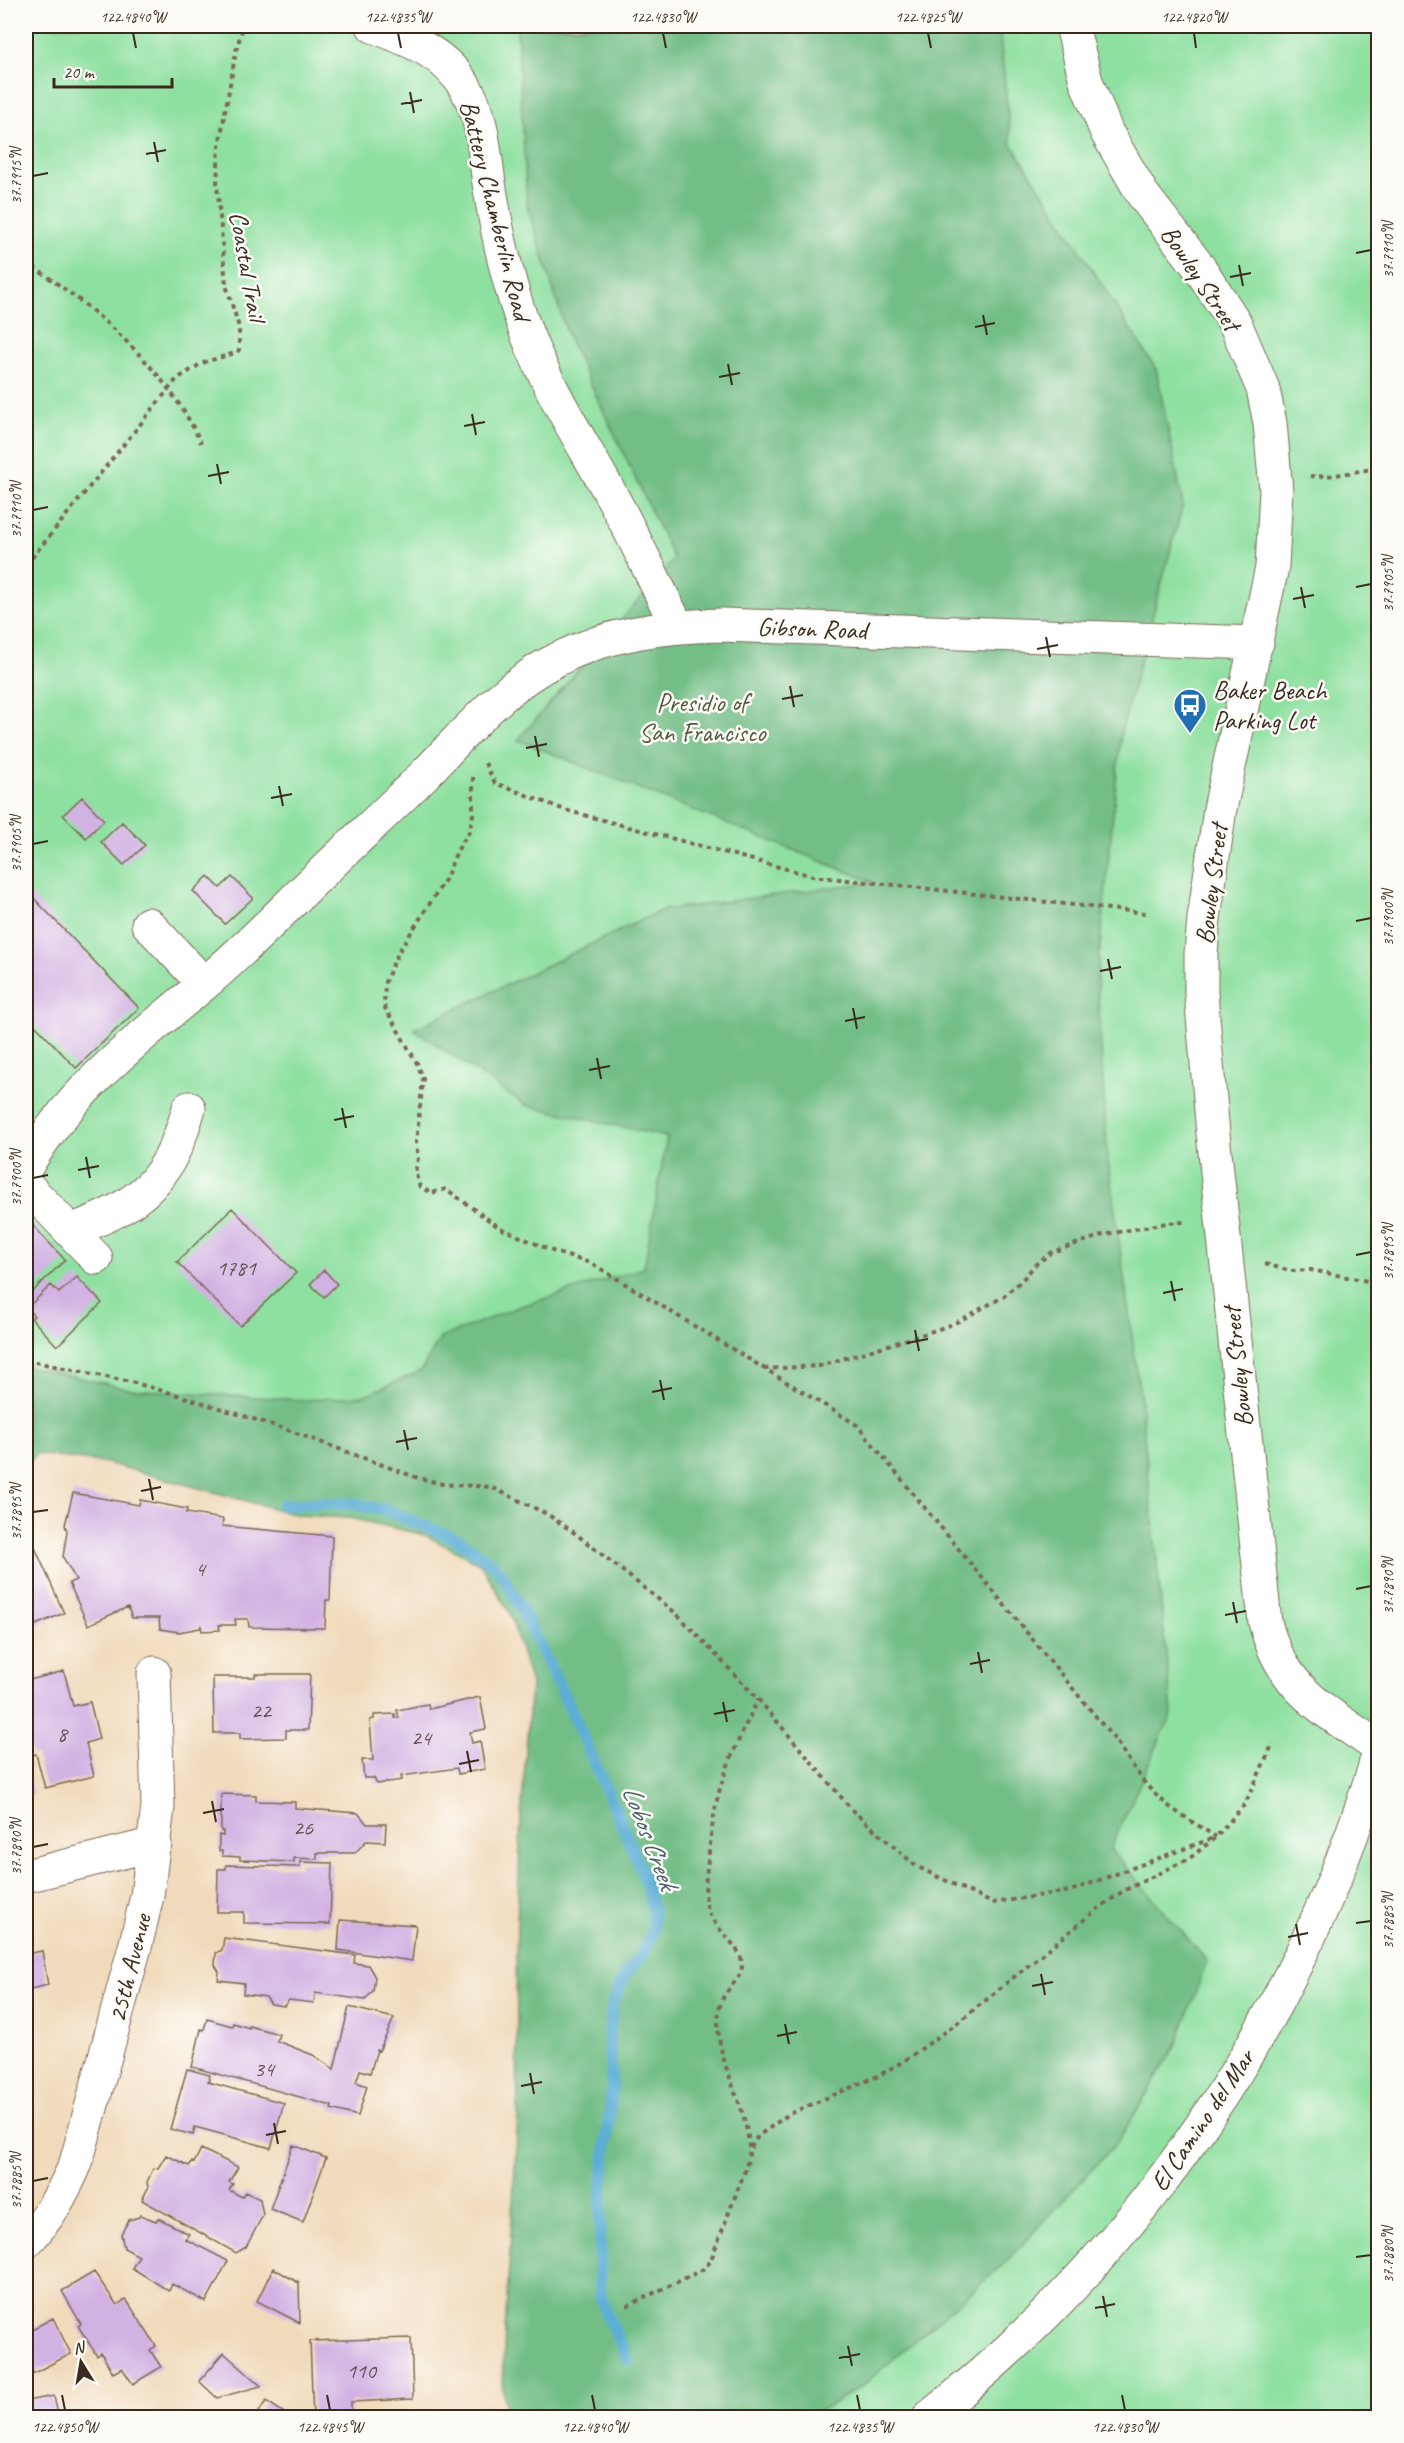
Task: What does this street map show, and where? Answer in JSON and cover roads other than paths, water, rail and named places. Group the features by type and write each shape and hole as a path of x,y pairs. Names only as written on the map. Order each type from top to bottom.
{"street":[{"name":"Battery Chamberlin Road","path":"373,26 424,47 442,58 467,89 481,128 501,244 520,317 551,388 620,510 677,626"},
{"name":"Bowley Street","path":"1072,26 1086,81 1114,148 1143,195 1219,295 1243,340 1263,389 1270,423 1274,456 1276,523 1272,567 1220,809 1206,900 1201,954 1204,1028 1262,1601 1270,1641 1284,1670 1305,1694 1378,1747"},
{"name":"Gibson Road","path":"26,1167 45,1136 80,1093 153,1025 204,984 418,781 468,728 511,688 557,659 615,637 677,626 734,625 1257,643"},
{"path":"148,924 204,984"},
{"path":"70,1231 115,1213 147,1190 162,1174 172,1156 189,1108"},
{"path":"26,1185 96,1258"},
{"name":"25th Avenue","path":"26,2242 44,2224 61,2197 76,2163 136,1943 155,1844 158,1807 154,1673"},
{"name":"El Camino del Mar","path":"928,2418 997,2359 1092,2265 1148,2198 1200,2130 1247,2055 1282,1989 1332,1884 1370,1815 1378,1756"},
{"path":"26,1876 155,1844"}],"waterway":[{"name":"Lobos Creek","path":"283,1505 353,1504 385,1510 459,1540 494,1565 504,1577 523,1612 571,1710 646,1882 653,1911 653,1931 642,1955 625,1974 612,2006 609,2040 612,2088 602,2188 600,2236 600,2294 628,2360"}],"place":[{"name":"Baker Beach Parking Lot","path":"1190,734"}],"park label":[{"name":"Presidio of San Francisco","path":"702,717"}]}
